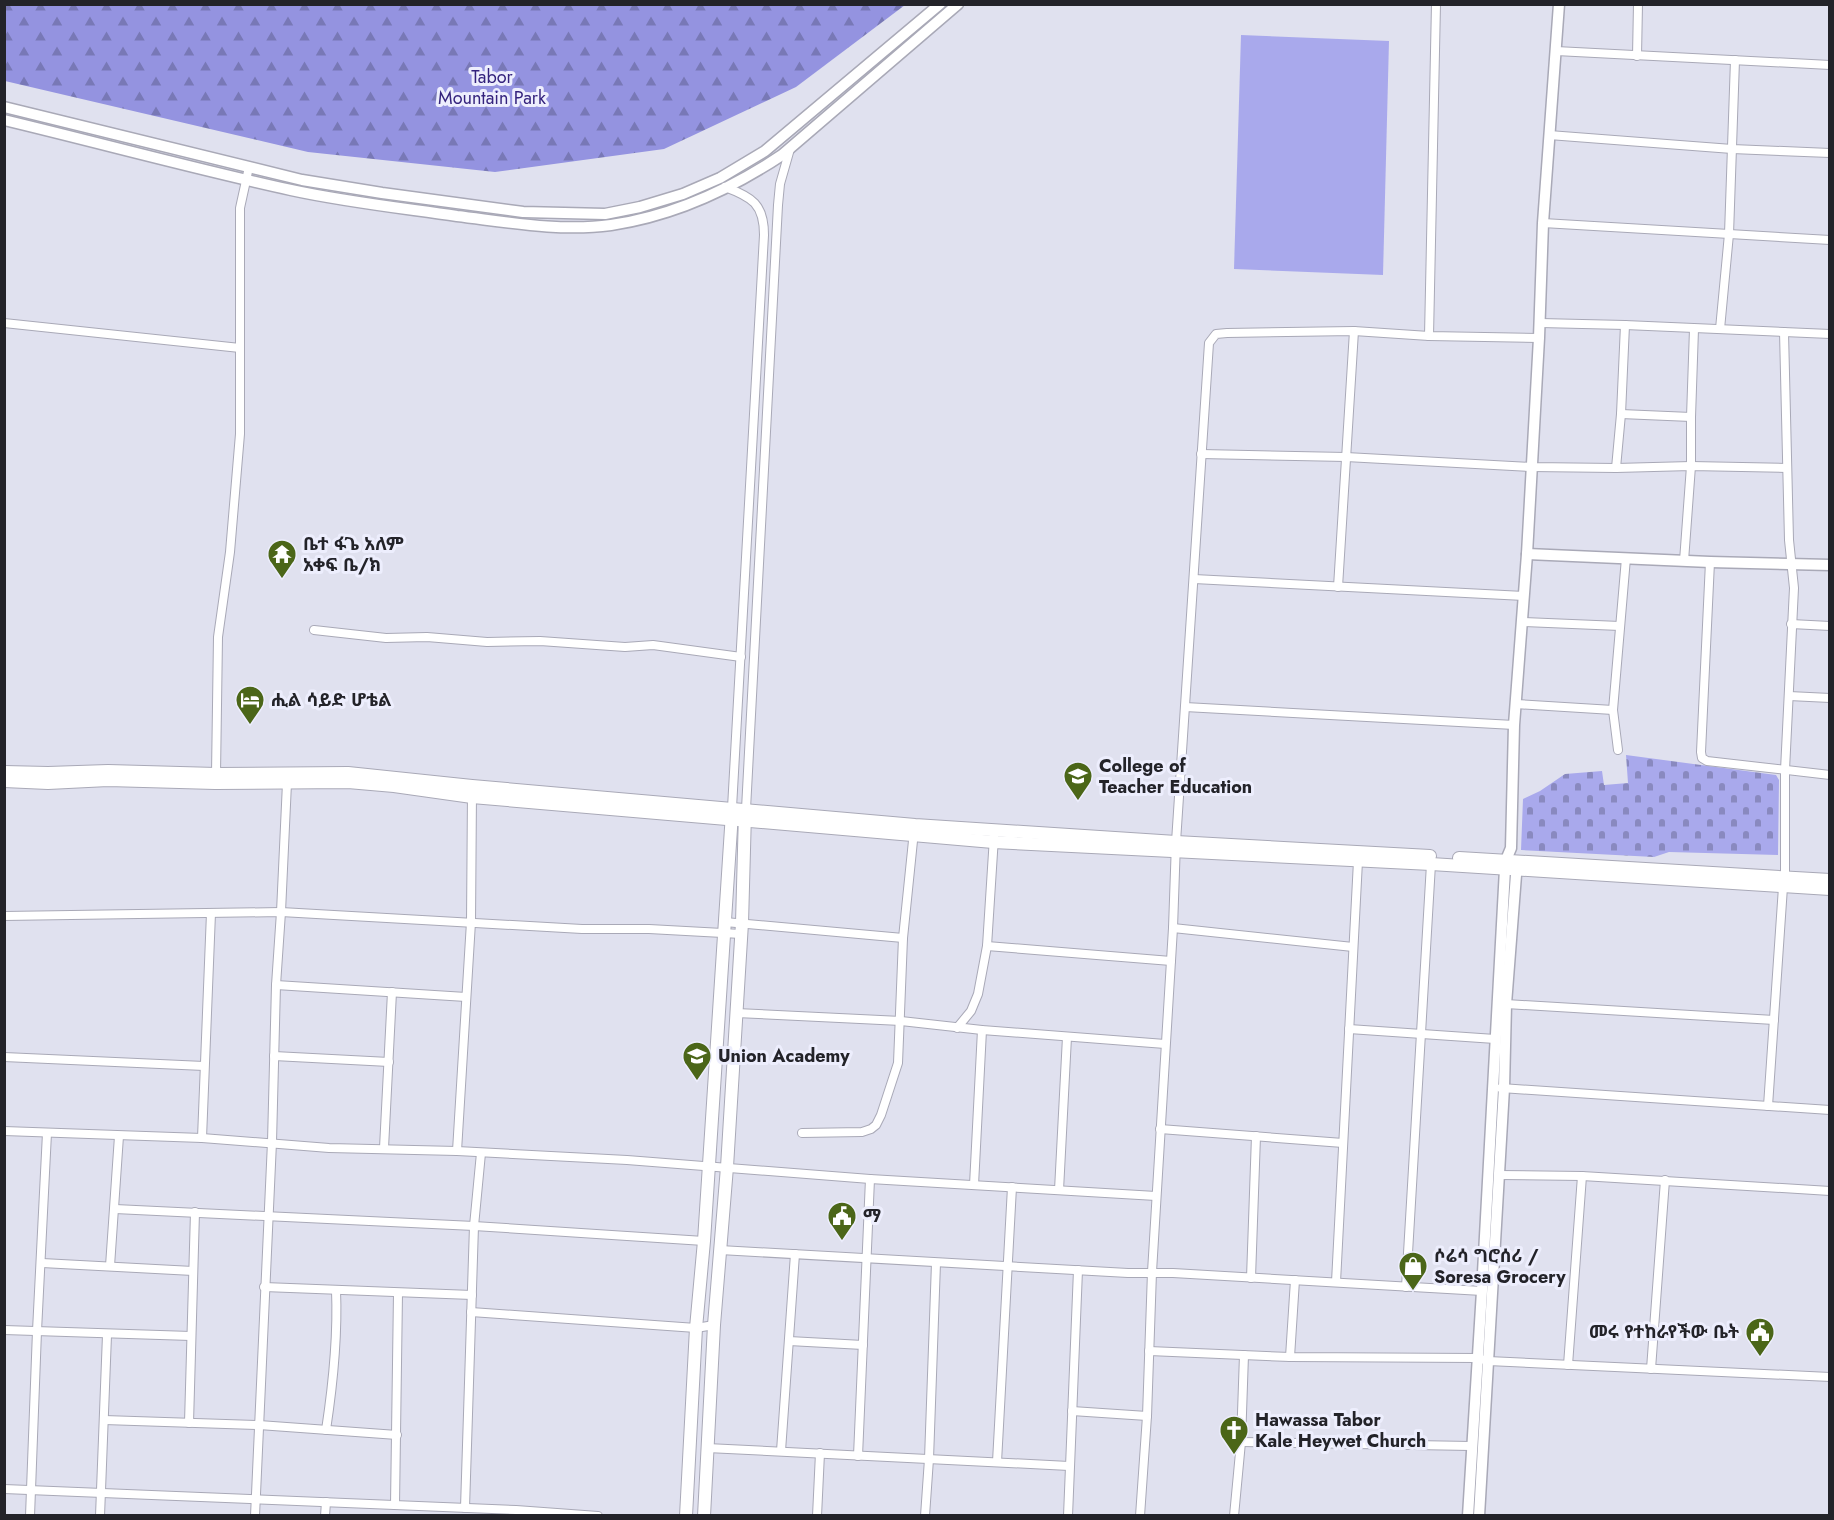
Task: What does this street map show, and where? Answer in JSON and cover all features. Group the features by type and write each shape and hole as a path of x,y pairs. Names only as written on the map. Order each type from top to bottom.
{"main road":[{"path":"4,772 348,773 472,792"},
{"path":"4,781 48,783 108,780 215,783 348,782 994,836 1511,864 1784,882 1830,890"},
{"path":"686,1515 696,1328 704,1241 732,814"},
{"path":"704,1515 714,1325 727,1167 742,928 745,815"},
{"path":"1176,847 1358,861 1511,864"},
{"path":"1784,882 1830,879"}],"street":[{"path":"4,107 302,180 523,212 605,214 640,207 683,194 720,178 765,151 940,4"},
{"path":"4,120 291,190 379,206 530,225 578,227 609,225 666,212 751,175 790,148 958,4"},
{"path":"1429,336 1436,4"},
{"path":"1479,1515 1482,1291 1506,1004 1514,725 1527,554 1540,323 1543,223 1559,4"},
{"path":"1637,56 1638,4"},
{"path":"1556,51 1830,65"},
{"path":"1720,329 1729,234 1735,60"},
{"path":"1549,135 1732,149 1830,153"},
{"path":"745,815 780,184 790,148"},
{"path":"216,774 218,637 230,552 240,434 240,208 249,167"},
{"path":"725,187 748,196 761,211 764,221 732,814"},
{"path":"379,206 382,193"},
{"path":"1543,223 1830,240"},
{"path":"761,284 774,281"},
{"path":"4,323 240,348"},
{"path":"1540,323 1830,334"},
{"path":"1616,468 1625,325"},
{"path":"1684,561 1691,466 1694,329"},
{"path":"1338,587 1354,331"},
{"path":"1140,1515 1176,847 1209,343 1216,334 1354,331 1429,336 1539,338"},
{"path":"1768,1106 1784,882 1785,770 1794,588 1789,540 1784,332"},
{"path":"1621,414 1691,417"},
{"path":"1201,454 1346,457 1531,467 1787,468"},
{"path":"1527,554 1830,565"},
{"path":"1618,750 1613,710 1626,558"},
{"path":"1710,562 1701,755 1707,761 1830,775"},
{"path":"1194,579 1524,596"},
{"path":"1522,622 1620,626"},
{"path":"1791,624 1830,626"},
{"path":"314,630 386,638 427,637 487,642 540,641 625,647 653,645 741,657"},
{"path":"1789,696 1830,698"},
{"path":"1516,704 1613,710"},
{"path":"1185,707 1514,725"},
{"path":"255,1515 272,1142 276,985 287,783"},
{"path":"457,1151 471,922 472,792"},
{"path":"802,1133 851,1133 871,1129 876,1125 893,1082 898,1063 903,938 914,830"},
{"path":"957,1028 971,1011 978,994 987,946 994,836"},
{"path":"1336,1282 1358,861"},
{"path":"1406,1287 1431,864"},
{"path":"1468,1515 1471,1446 1482,1360 1498,1175 1498,1088 1495,1039 1511,864"},
{"path":"4,916 281,912 582,929 742,928 903,938"},
{"path":"202,1138 211,913"},
{"path":"1173,928 1353,947"},
{"path":"987,946 1170,961"},
{"path":"276,985 466,997"},
{"path":"384,1148 392,992"},
{"path":"1506,1004 1774,1020"},
{"path":"736,1012 901,1022 1165,1044"},
{"path":"1349,1029 1495,1039"},
{"path":"974,1185 982,1030"},
{"path":"1059,1190 1067,1037"},
{"path":"274,1056 389,1062"},
{"path":"4,1057 204,1066"},
{"path":"1498,1088 1830,1110"},
{"path":"1160,1129 1343,1143"},
{"path":"4,1131 202,1138 329,1148 457,1151 708,1165 870,1179 1156,1196"},
{"path":"30,1515 47,1133"},
{"path":"110,1266 119,1136"},
{"path":"1251,1278 1256,1136"},
{"path":"465,1508 474,1226 481,1153"},
{"path":"1498,1175 1582,1176 1830,1191"},
{"path":"1568,1365 1582,1176"},
{"path":"858,1456 870,1179"},
{"path":"1651,1369 1665,1180"},
{"path":"997,1462 1012,1187"},
{"path":"115,1209 474,1226 704,1241"},
{"path":"189,1423 195,1212"},
{"path":"720,1251 1482,1291"},
{"path":"781,1451 795,1254"},
{"path":"42,1263 193,1271"},
{"path":"925,1515 936,1263"},
{"path":"1068,1515 1078,1270"},
{"path":"1290,1357 1295,1280"},
{"path":"264,1287 472,1295"},
{"path":"326,1430 333,1370 336,1290"},
{"path":"395,1505 398,1293"},
{"path":"471,1312 696,1328 714,1325"},
{"path":"4,1330 191,1336"},
{"path":"100,1515 107,1335"},
{"path":"789,1341 863,1345"},
{"path":"1149,1351 1290,1357 1482,1360 1830,1377"},
{"path":"1234,1515 1241,1442 1244,1355"},
{"path":"1072,1411 1147,1416"},
{"path":"104,1420 259,1425 397,1435"},
{"path":"1241,1442 1471,1446"},
{"path":"707,1448 1069,1466"},
{"path":"817,1515 820,1453"},
{"path":"4,1489 598,1515"},
{"path":"325,1515 326,1502"}],"green space":[{"name":"Tabor Mountain Park","path":"5,4 905,5 796,87 664,149 495,172 308,152 5,81"},
{"path":"1241,35 1389,41 1383,275 1234,269"},
{"path":"1626,755 1776,775 1779,780 1778,855 1669,852 1654,857 1521,850 1523,799 1540,791 1565,774 1602,771 1604,785 1628,783"}],"place":[{"name":"ቤተ ፋጌ አለም አቀፍ ቤ/ክ","path":"282,580"},
{"name":"ሒል ሳይድ ሆቴል","path":"250,726"},
{"name":"College of Teacher Education","path":"1078,802"},
{"name":"Union Academy","path":"697,1082"},
{"name":"ማ","path":"842,1242"},
{"name":"ሶሬሳ ግሮሰሪ / Soresa Grocery","path":"1413,1292"},
{"name":"መሩ የተከራየችው ቤት","path":"1760,1358"},
{"name":"Hawassa Tabor Kale Heywet Church","path":"1234,1456"}]}
